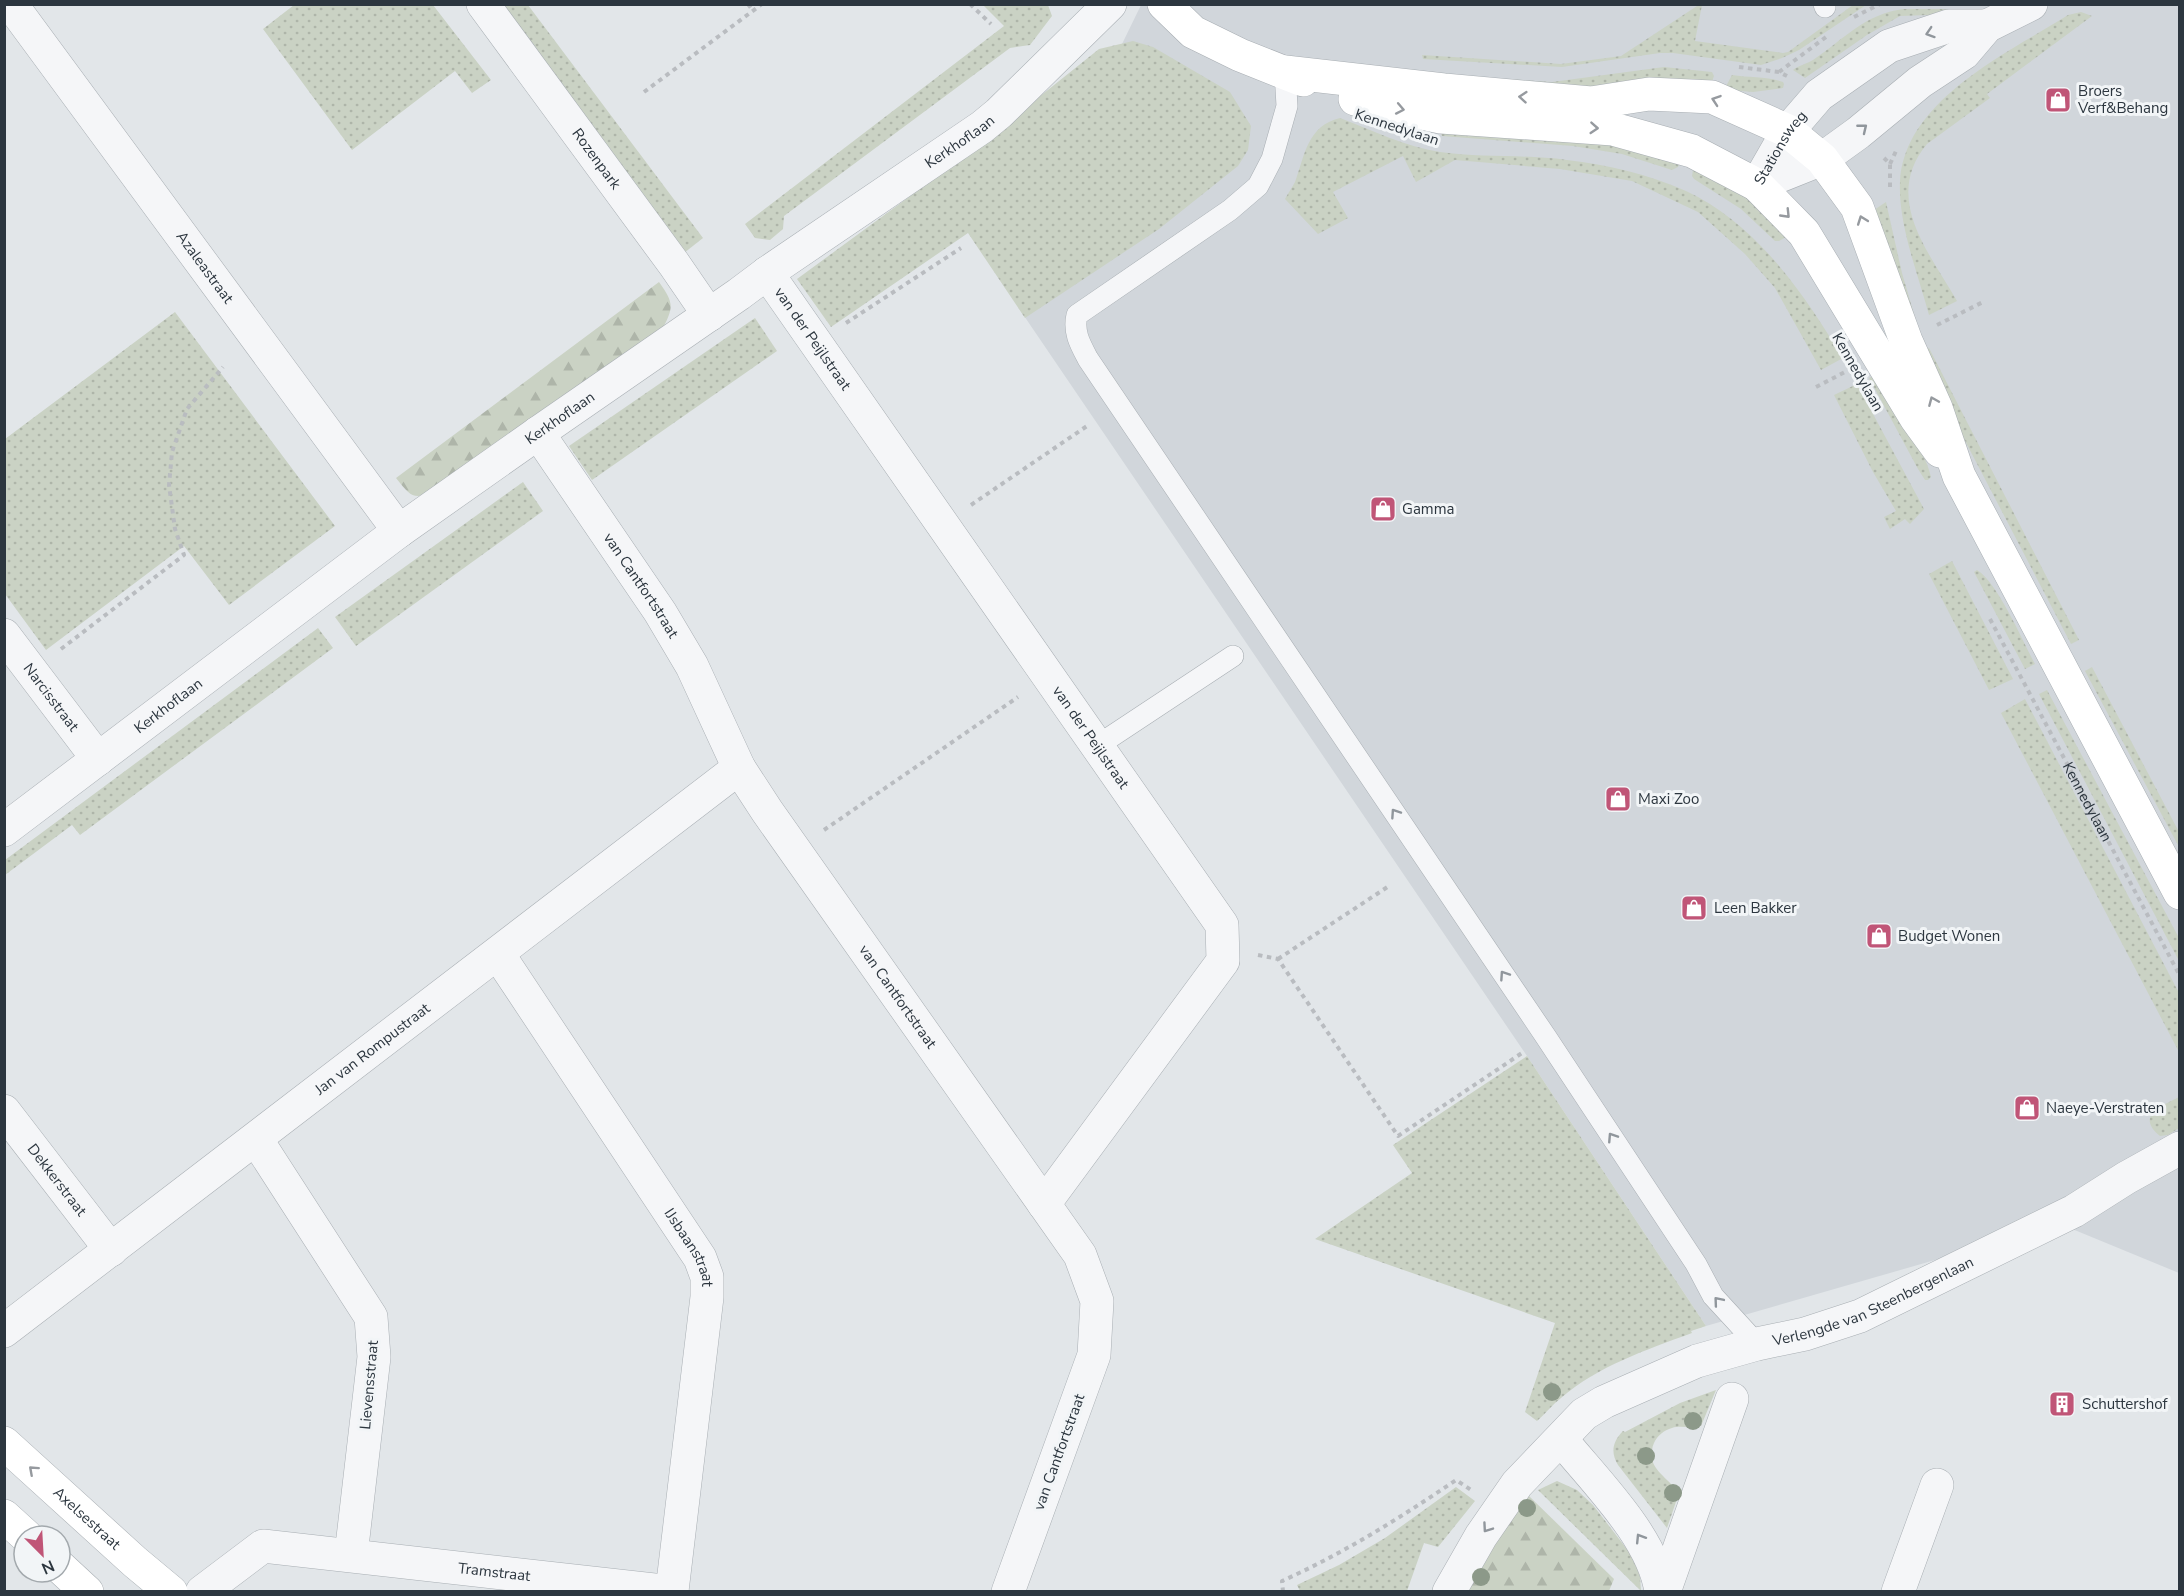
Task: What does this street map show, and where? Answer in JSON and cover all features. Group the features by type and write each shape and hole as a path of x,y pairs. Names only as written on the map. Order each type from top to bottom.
{"main road":[{"name":"Kennedylaan","path":"1164,4 1193,32 1240,55 1359,101 1441,117 1613,129 1692,151 1757,185 1804,233 1916,418 1959,476 2180,893"},
{"name":"Kennedylaan","path":"1285,72 1444,90 1592,103 1649,94 1712,97 1788,131 1822,159 1857,207 1906,341 1936,408 1959,476"},
{"name":"Axelsestraat","path":"4,1443 171,1592"},
{"path":"72,1578 87,1592"}],"street":[{"name":"Azaleastraat","path":"11,4 399,531"},
{"name":"Rozenpark","path":"483,4 709,315"},
{"name":"Kerkhoflaan","path":"4,830 399,531 767,273 999,114 1110,4"},
{"name":"Stationsweg","path":"1757,185 1822,159 1920,82 1964,53 1987,26 2021,7"},
{"name":"Stationsweg","path":"1757,185 1788,131 1819,95 1889,46 1949,26 1987,26"},
{"name":"van der Peijlstraat","path":"767,273 1222,925 1223,961 1044,1204"},
{"name":"van Cantfortstraat","path":"538,433 660,612 692,666 739,768 1080,1255 1097,1301 1094,1355 1008,1592"},
{"name":"Narcisstraat","path":"4,636 98,759"},
{"name":"Jan van Rompustraat","path":"4,1331 739,768"},
{"name":"IJsbaanstraat","path":"498,954 700,1258 707,1277 707,1297 672,1591"},
{"name":"Dekkerstraat","path":"4,1111 111,1250"},
{"name":"Lievensstraat","path":"256,1139 371,1317 374,1357 351,1556"},
{"name":"Verlengde van Steenbergenlaan","path":"1449,1592 1481,1536 1517,1484 1584,1414 1604,1402 1697,1362 1757,1344 1805,1334 1860,1316 2074,1211 2126,1178 2180,1148"},
{"path":"1662,1592 1732,1399"},
{"path":"1561,1438 1631,1524 1647,1549 1660,1580 1662,1592"},
{"path":"1898,1592 1937,1485"},
{"path":"202,1592 263,1546 351,1556"},
{"name":"Tramstraat","path":"351,1556 672,1591"}],"lane":[{"path":"1285,72 1287,106 1272,159 1258,186 1230,210 1077,315 1075,323 1077,338 1546,1037 1696,1264 1713,1296 1757,1344"},
{"path":"1097,746 1233,656"}],"path":[{"path":"748,4 753,11"},
{"path":"644,92 762,4"},
{"path":"970,4 991,24"},
{"path":"1890,164 1890,191"},
{"path":"816,343 961,248"},
{"path":"32,672 184,555 175,529 168,485 172,452 187,410 223,367"},
{"path":"943,524 1087,426"},
{"name":"Kennedylaan","path":"1987,613 2180,976"},
{"path":"795,850 1049,676"},
{"path":"1222,948 1278,959 1389,886"},
{"path":"1278,959 1398,1136 1546,1037"},
{"path":"1283,1592 1282,1581 1323,1563 1381,1530 1456,1480 1473,1491"}],"shaded area":[{"path":"1141,5 2179,5 2179,1273 2060,1224 1706,1326 1527,1056 1018,307 1032,229"}],"green space":[{"path":"1700,4 1702,5 1695,41 1783,53 1788,52 1853,5 1866,5 1799,50 1761,65 1673,53 1562,67 1423,59 1422,55 1561,64 1621,56"},
{"path":"294,5 433,5 491,80 472,93 455,71 352,150 263,29"},
{"path":"498,5 528,5 703,238 684,253"},
{"path":"983,5 1048,5 1052,16 1030,45 1010,48 784,216 783,229 770,240 755,238 745,224 1004,26"},
{"path":"1903,9 1965,9 1967,11 1959,14 1900,16 1867,35 1805,78 1793,70 1813,60 1855,28 1877,16"},
{"path":"2081,12 2092,16 1987,94 1990,98 1927,144 1914,164 1909,184 1909,204 1915,224 1923,244 1957,301 1929,315 1902,215 1900,182 1906,153 1920,127 1939,103 1963,82 2068,15"},
{"path":"1133,41 1153,47 1230,92 1251,126 1248,150 1238,166 1159,229 1025,318 968,233 831,327 797,279 973,150 1099,49"},
{"path":"1664,67 1712,72 1714,76 1711,84 1566,91 1446,75 1552,82"},
{"path":"1732,75 1771,79 1784,84 1783,88 1753,92 1728,90 1725,88"},
{"path":"1340,118 1427,150 1582,162 1642,175 1686,191 1712,205 1757,241 1795,286 1843,358 1821,370 1775,288 1745,254 1698,212 1632,181 1560,169 1455,160 1416,182 1403,156 1333,192 1348,218 1318,234 1285,199 1295,182 1305,152 1314,135 1329,122"},
{"path":"1440,131 1573,138 1682,158 1678,167 1672,170 1622,154 1573,146 1442,136"},
{"path":"1693,170 1739,189 1788,236 1775,241 1741,209 1694,179"},
{"path":"1886,202 1902,273 1916,321 1874,210"},
{"path":"659,282 671,305 669,316 662,330 437,492 422,496 413,495 396,478"},
{"path":"175,312 335,526 229,605 184,546 46,650 5,594 5,439"},
{"path":"755,318 777,351 592,480 569,446"},
{"path":"1929,348 2079,640 2071,644 1950,412 1924,350"},
{"path":"1873,376 1922,452 1931,477 1928,480 1925,480 1918,469 1869,378"},
{"path":"1857,384 1924,509 1910,524 1905,519 1890,529 1884,517 1896,511 1873,472 1834,395"},
{"path":"523,482 543,511 356,646 335,617"},
{"path":"1952,561 2013,679 1989,690 1929,574"},
{"path":"1977,570 2001,599 2035,664 2025,669 1974,572"},
{"path":"318,628 333,648 80,835 72,825 5,875 5,860"},
{"path":"2092,667 2179,832 2179,847 2085,671"},
{"path":"2047,690 2179,938 2179,961 2039,694"},
{"path":"2025,699 2179,993 2179,1052 2001,713"},
{"path":"1527,1056 1706,1326 1607,1368 1575,1387 1537,1421 1525,1412 1555,1323 1315,1239 1412,1173 1393,1145"},
{"path":"2179,1097 2179,1128 2168,1135 2160,1136 2153,1129 2150,1122 2151,1117 2159,1108"},
{"path":"1716,1390 1701,1426 1669,1429 1661,1434 1654,1443 1652,1458 1654,1465 1677,1491 1678,1496 1667,1528 1618,1465 1613,1451 1615,1443 1623,1431 1680,1403"},
{"path":"1557,1481 1577,1490 1593,1505 1633,1557 1640,1577 1641,1591 1538,1490"},
{"path":"1456,1487 1475,1501 1438,1547 1424,1543 1407,1591 1300,1591 1297,1585 1339,1565 1385,1538"},
{"path":"1529,1496 1614,1579 1609,1591 1464,1592 1494,1540"}],"place":[{"name":"Broers Verf&Behang","path":"2058,100"},
{"name":"Gamma","path":"1383,509"},
{"name":"Maxi Zoo","path":"1618,799"},
{"name":"Leen Bakker","path":"1694,908"},
{"name":"Budget Wonen","path":"1879,936"},
{"name":"Naeye-Verstraten","path":"2027,1108"},
{"name":"Schuttershof","path":"2062,1404"}]}
